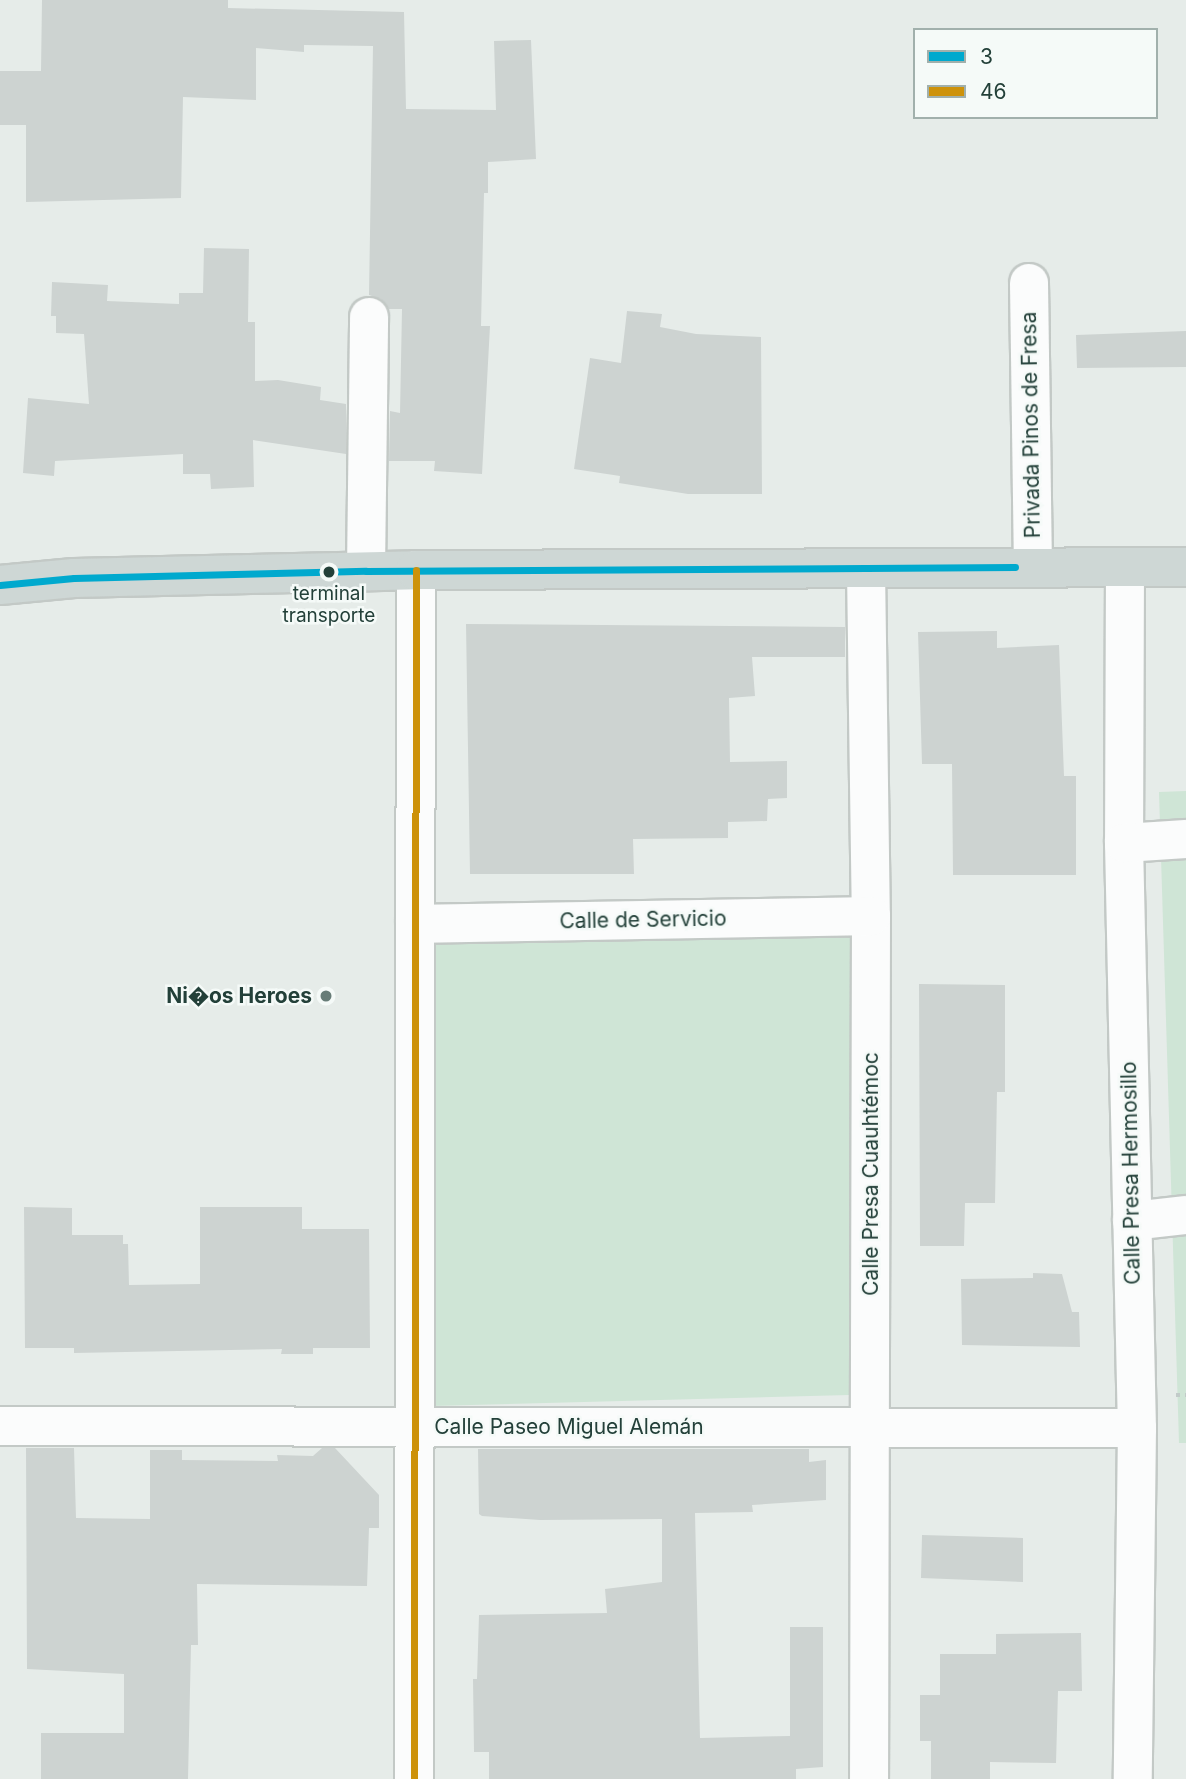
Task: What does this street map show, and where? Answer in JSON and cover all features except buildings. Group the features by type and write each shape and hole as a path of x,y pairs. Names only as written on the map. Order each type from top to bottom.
{"main road":[{"path":"0,585 74,578 416,570 1186,567"}],"street":[{"name":"Privada Pinos de Fresa","path":"1029,283 1033,567"},
{"path":"366,571 369,317"},
{"name":"Calle Presa Hermosillo","path":"1125,567 1124,843 1138,1427 1133,1779"},
{"name":"Calle Presa Cuauhtémoc","path":"866,569 870,916 869,1779"},
{"path":"414,1779 416,570"},
{"path":"1124,843 1186,839"},
{"name":"Calle de Servicio","path":"415,924 870,916"},
{"path":"1132,1221 1186,1215"},
{"name":"Calle Paseo Miguel Alemán","path":"0,1426 1138,1427"}],"green space":[{"path":"1186,791 1186,1443 1179,1443 1159,792"},
{"path":"856,931 849,1395 431,1406 430,938"}],"transit line":[{"name":"3","path":"0,585 74,578 366,571 1015,567"},
{"name":"46","path":"414,1779 416,570"}],"place":[{"name":"terminal transporte","path":"329,572"},
{"name":"Ni�os Heroes","path":"326,996"}]}
